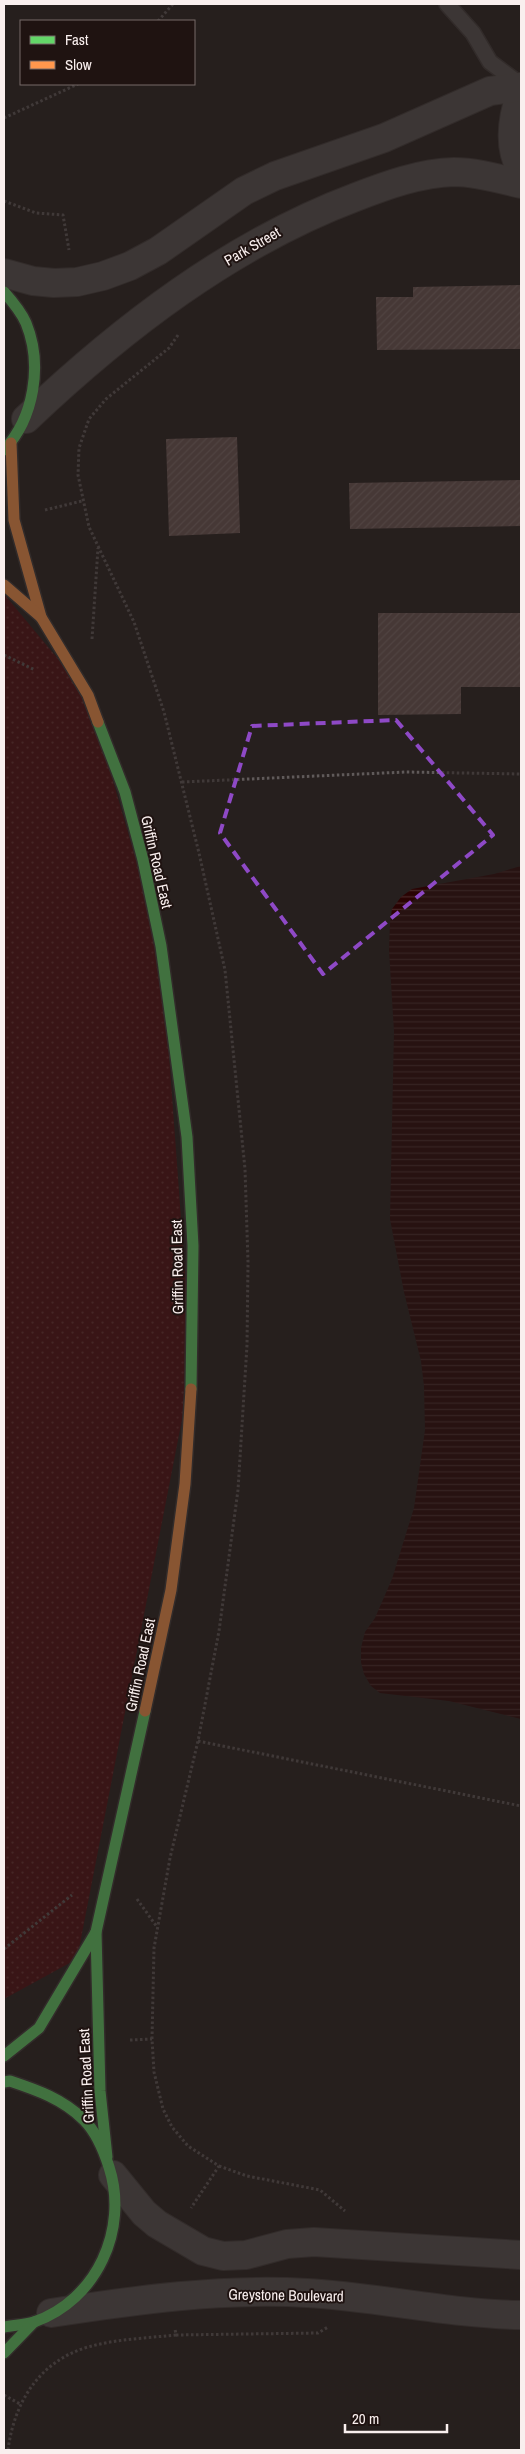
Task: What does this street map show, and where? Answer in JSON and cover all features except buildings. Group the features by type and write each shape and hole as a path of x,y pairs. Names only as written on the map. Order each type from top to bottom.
{"main road":[{"path":"4,292 26,324 34,364 31,398 26,419 8,446"},
{"name":"Griffin Road East","path":"8,446 14,520 42,617 88,695 125,792 143,860 162,946 173,1028 187,1137 193,1246 192,1368 185,1484 172,1590 96,1932 100,2091 116,2215 106,2255 84,2288 42,2318"},
{"name":"Griffin Road East","path":"4,585 42,617"},
{"name":"Griffin Road East","path":"4,2056 39,2028 96,1932"},
{"path":"4,2082 10,2081 51,2094 85,2121 110,2166"},
{"path":"4,2327 42,2318"},
{"path":"4,2353 42,2318"}],"street":[{"path":"4,273 33,281 54,283 77,282 104,276 130,266 158,251 244,191 275,176 384,138 490,91 521,86"},
{"path":"521,93 514,112 512,138 521,170"},
{"name":"Park Street","path":"26,419 97,355 196,280 298,220 394,182 418,177 454,172 484,175 521,184"},
{"path":"110,2166 144,2213 157,2224 203,2251 223,2256 246,2255 287,2244 314,2242 521,2255"},
{"name":"Greystone Boulevard","path":"42,2318 151,2298 261,2292 350,2296 521,2315"}],"lane":[{"path":"447,4 473,33 490,62 521,86"}],"path":[{"path":"159,20 173,4"},
{"path":"4,118 76,85"},
{"path":"4,201 36,213 63,215 70,260"},
{"path":"92,646 98,547 89,526 82,501 78,475 79,448 89,419 106,400 169,348 178,335"},
{"path":"40,511 82,501"},
{"path":"182,782 406,772 521,774"},
{"path":"198,1741 521,1806"},
{"path":"4,1949 72,1894"},
{"path":"157,1927 154,1948 152,2039 154,2072 163,2109 172,2127 188,2146 219,2166 247,2176 320,2190"},
{"path":"128,2040 152,2039"},
{"path":"188,2214 219,2166"},
{"path":"175,2322 176,2335"},
{"path":"8,2450 11,2427 20,2404 36,2378 57,2362 87,2348 176,2335 318,2333"},
{"path":"4,2395 20,2404"}],"highlighted area":[{"path":"396,720 493,835 323,974 220,833 252,726"}],"shaded area":[{"path":"4,594 88,695 161,946 192,1368 77,1959 4,1999"},
{"path":"521,866 521,1719 449,1701 380,1693 371,1686 364,1674 361,1662 361,1648 365,1632 375,1618 392,1579 414,1508 425,1430 424,1386 421,1361 404,1292 390,1219 394,1031 389,950 392,909 401,897 412,889 494,874"}],"traffic: fast":[{"path":"4,292 26,323 34,356 33,390 29,407 14,437 4,450"},
{"path":"98,722 125,792 143,860 161,946 187,1137 193,1246 191,1389"},
{"path":"107,2157 100,2091 96,1932 145,1711"},
{"path":"4,2056 39,2028 96,1932"},
{"path":"4,2082 10,2081 49,2096 67,2106 84,2120 92,2130 105,2154 114,2191 115,2214 111,2237 103,2260 91,2280 75,2297 56,2312 34,2322 4,2327"},
{"path":"4,2353 34,2322"}],"traffic: slow":[{"path":"11,443 14,520 41,617 88,695 98,722"},
{"path":"4,585 41,617"},
{"path":"145,1711 171,1590 185,1484 191,1389"}]}
